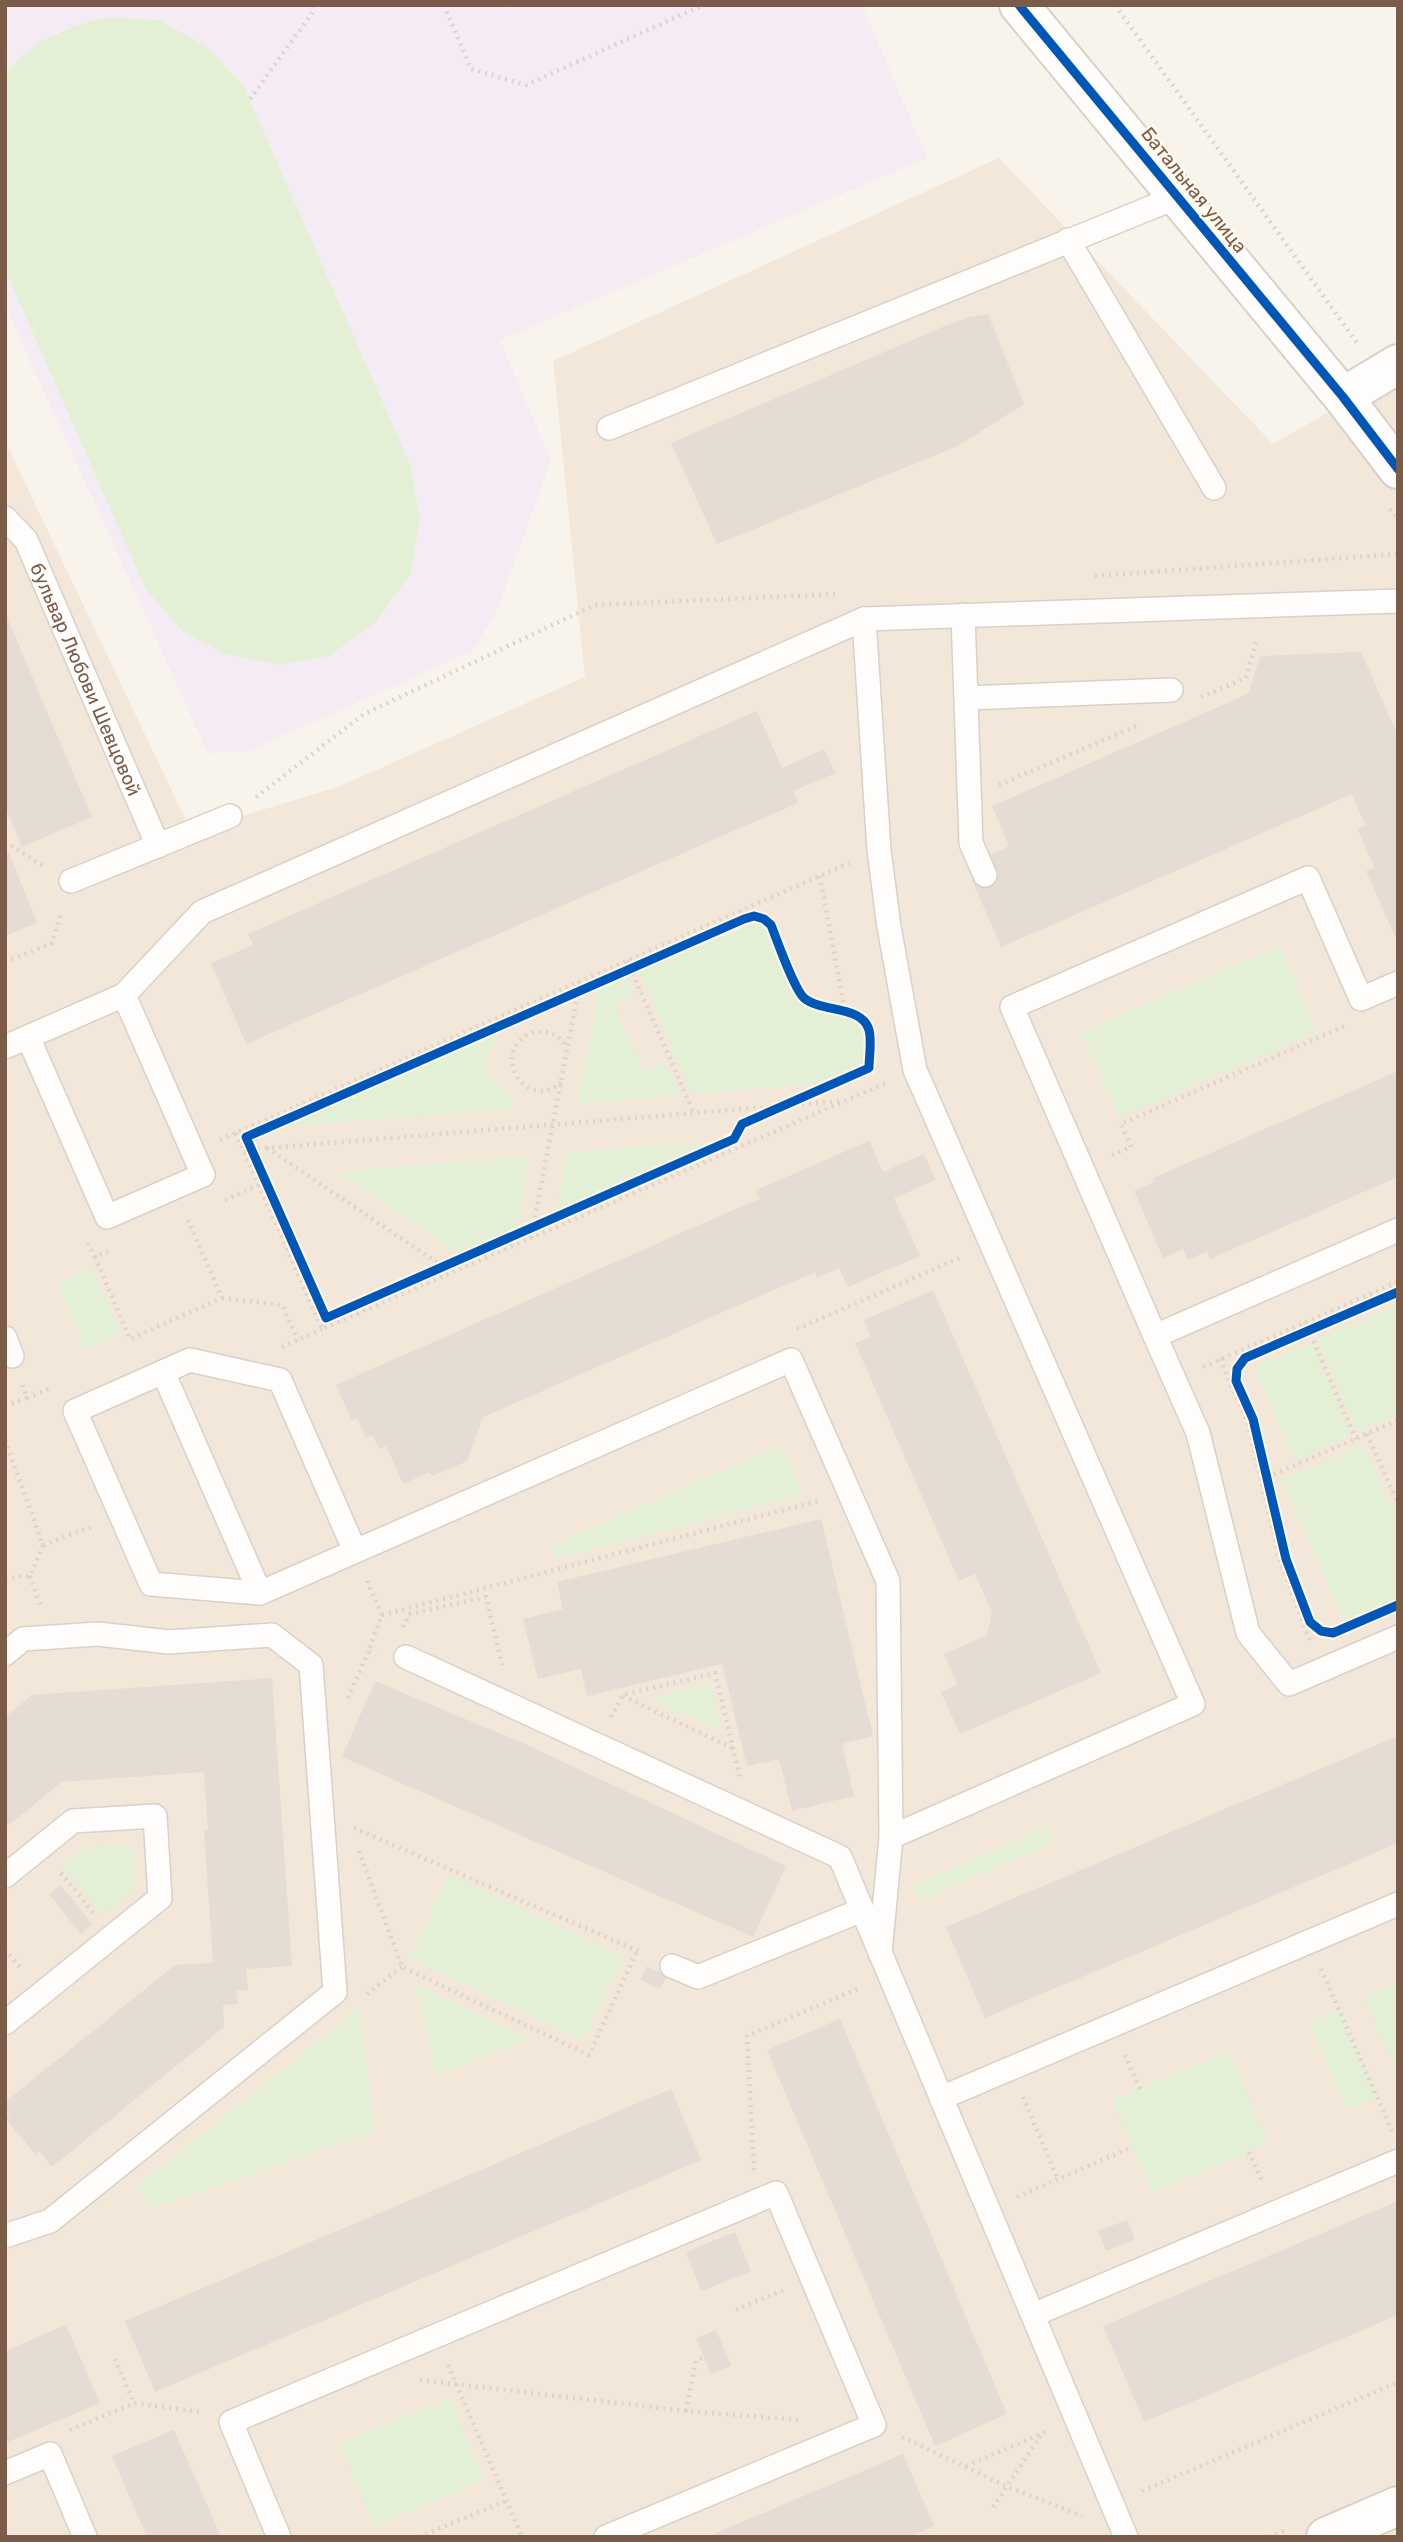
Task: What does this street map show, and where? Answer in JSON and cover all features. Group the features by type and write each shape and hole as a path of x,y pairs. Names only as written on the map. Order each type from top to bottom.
{"street":[{"name":"Батальная улица","path":"1019,5 1343,397 1398,469"},
{"path":"1343,397 1389,369"},
{"path":"1326,2537 1398,2506"}],"lane":[{"path":"609,428 1177,197"},
{"path":"1068,240 1214,488"},
{"name":"бульвар Любови Шевцовой","path":"5,518 26,540 158,846"},
{"path":"5,1047 124,995 202,912 864,619 1398,601"},
{"path":"963,615 971,843 985,875"},
{"path":"864,619 879,850 889,927 915,1070 1194,1704 891,1837"},
{"path":"965,698 1171,690"},
{"path":"71,881 230,816"},
{"path":"1398,983 1361,999 1308,878 1012,1007 1198,1433 1248,1633 1289,1684 1398,1637"},
{"path":"28,1037 107,1217 174,1188 203,1175 124,995"},
{"path":"1156,1336 1398,1230"},
{"path":"355,1551 280,1380 190,1360 75,1410 151,1584 260,1593 791,1360 888,1581 891,1837 880,1953"},
{"path":"163,1372 260,1593"},
{"path":"5,1654 23,1639 98,1634 169,1642 272,1635 312,1665 335,1992 50,2221 5,2236"},
{"path":"406,1657 840,1857 1126,2537"},
{"path":"5,1876 73,1821 155,1816 160,1898 5,2023"},
{"path":"941,2098 1398,1904"},
{"path":"672,1966 698,1977 862,1910"},
{"path":"1033,2315 1397,2151"},
{"path":"279,2537 231,2422 776,2193 874,2425 606,2537"},
{"path":"5,2473 50,2454 85,2537"}],"path":[{"path":"250,99 313,12 313,5"},
{"path":"444,5 471,69 526,85 703,5"},
{"path":"1115,5 1389,369"},
{"path":"1196,700 1246,678 1258,635"},
{"path":"970,798 1146,722"},
{"path":"5,842 71,881 52,943 5,962"},
{"path":"629,965 879,850"},
{"path":"820,876 843,1012"},
{"path":"193,1151 629,965 754,916"},
{"path":"629,965 694,1113"},
{"path":"531,1238 579,986"},
{"path":"248,1149 246,1137 579,986"},
{"path":"1083,1168 1131,1147 1121,1124 1369,1016 1361,999"},
{"path":"561,1082 544,1091 531,1089 520,1082 513,1072 511,1058 515,1046 525,1036 537,1031 562,1039 567,1049"},
{"path":"236,1133 248,1149 326,1318 531,1238 915,1070"},
{"path":"753,1119 808,1095"},
{"path":"248,1149 845,1100"},
{"path":"448,1270 533,1227 734,1139"},
{"path":"266,1148 448,1270"},
{"path":"174,1188 222,1298"},
{"path":"791,1360 780,1336 991,1244"},
{"path":"94,1257 130,1339 222,1298 282,1305 298,1340"},
{"path":"1321,1670 1280,1561 1253,1419 1236,1381 1239,1366 1245,1358 1398,1282"},
{"path":"1174,1379 1398,1292"},
{"path":"1307,1326 1356,1439"},
{"path":"1220,1359 1247,1421 1286,1559 1310,1622 1315,1628"},
{"path":"1264,1479 1398,1420"},
{"path":"1367,1434 1398,1503"},
{"path":"5,1440 43,1545 30,1576 5,1578"},
{"path":"347,1700 382,1615 849,1493"},
{"path":"43,1545 121,1516"},
{"path":"401,1630 410,1614 486,1597 504,1673"},
{"path":"368,1651 380,1647"},
{"path":"368,1651 379,1657"},
{"path":"622,1695 715,1673 746,1796 739,1810"},
{"path":"597,1745 622,1695"},
{"path":"622,1695 733,1749"},
{"path":"637,1951 589,2055 402,1966 349,1827 672,1966"},
{"path":"41,1848 112,1937"},
{"path":"1309,1941 1397,2151"},
{"path":"755,2202 747,2036 870,1984"},
{"path":"1010,2068 1058,2180"},
{"path":"988,2209 1132,2147"},
{"path":"736,2310 811,2279"},
{"path":"436,2337 522,2537"},
{"path":"686,2412 696,2360 704,2357"},
{"path":"115,2359 134,2403"},
{"path":"965,2467 1077,2419"},
{"path":"993,2507 1042,2433"},
{"path":"419,2537 506,2501"}],"shaded area":[{"path":"5,5 503,5 505,9 515,5 862,5 927,158 500,340 551,460 499,606 473,651 246,752 208,753 5,306 5,270 145,588 279,665 329,656 376,622 250,99 243,85 206,46 159,20 105,17 55,33 16,60 5,75"},
{"path":"999,158 1273,444 1398,372 1398,2537 5,2537 5,441 191,831 338,787 585,677 553,361"}],"green space":[{"path":"105,17 159,20 206,46 243,85 410,464 420,518 411,573 376,622 329,656 279,665 226,654 183,632 145,588 5,270 5,75 26,52 50,37"},
{"path":"754,923 768,935 796,998 803,1005 858,1024 863,1034 863,1063 816,1084 692,1094 639,972"},
{"path":"1280,946 1317,1032 1119,1118 1081,1032"},
{"path":"627,977 636,995 614,1005 643,1071 665,1062 680,1095 577,1104 599,990"},
{"path":"502,1032 490,1050 488,1068 496,1084 513,1097 514,1109 284,1127"},
{"path":"714,1141 557,1210 567,1152"},
{"path":"530,1156 517,1227 457,1253 336,1172"},
{"path":"92,1268 121,1335 86,1350 57,1283"},
{"path":"1398,1305 1398,1415 1359,1430 1355,1427 1317,1340"},
{"path":"1311,1343 1351,1435 1294,1460 1254,1368"},
{"path":"1364,1444 1392,1509 1398,1507 1398,1601 1345,1624 1282,1480"},
{"path":"781,1445 803,1494 556,1559 550,1546"},
{"path":"709,1683 723,1733 648,1699"},
{"path":"1047,1827 1054,1842 919,1901 912,1886"},
{"path":"118,1844 129,1846 134,1852 136,1889 102,1916 62,1865 88,1848"},
{"path":"449,1874 623,1957 584,2041 409,1959"},
{"path":"1398,1983 1398,2076 1364,1998"},
{"path":"415,1984 529,2039 436,2076"},
{"path":"359,2008 375,2132 152,2208 137,2186"},
{"path":"1339,2009 1377,2097 1347,2110 1308,2022"},
{"path":"1229,2052 1268,2144 1151,2193 1112,2100"},
{"path":"450,2398 484,2480 374,2526 339,2443"}],"building":[{"path":"988,314 1024,404 958,446 717,544 671,443 945,326"},
{"path":"5,613 92,817 22,847 5,807"},
{"path":"1361,652 1398,736 1398,943 1366,871 1374,867 1358,829 1365,825 1352,794 1001,947 972,880 997,870 991,855 1009,846 992,806 1248,694 1260,656"},
{"path":"757,711 782,768 824,749 835,773 793,791 798,803 246,1044 211,963 253,945 248,934"},
{"path":"9,853 37,923 5,936 5,854"},
{"path":"1398,1071 1398,1177 1210,1259 1207,1251 1188,1260 1183,1249 1163,1258 1134,1191 1154,1182 1153,1178"},
{"path":"869,1141 883,1172 924,1154 936,1180 894,1198 920,1256 848,1287 839,1268 817,1278 815,1272 483,1417 467,1461 432,1476 430,1472 403,1484 386,1446 379,1449 373,1435 366,1438 357,1418 352,1421 336,1385 760,1199 756,1190"},
{"path":"933,1290 1101,1673 960,1734 941,1692 957,1685 944,1654 987,1635 992,1612 975,1574 959,1581 855,1343 871,1337 864,1320"},
{"path":"821,1519 873,1736 842,1744 854,1796 792,1811 779,1759 747,1766 722,1664 587,1696 581,1669 538,1679 523,1619 563,1609 557,1582"},
{"path":"272,1678 292,1966 246,1969 248,1990 236,1991 238,2004 223,2005 224,2027 52,2167 39,2151 35,2154 5,2118 10,2114 5,2109 5,2102 175,1965 213,1963 204,1830 208,1830 204,1772 62,1782 5,1828 5,1717 32,1695"},
{"path":"375,1681 527,1745 786,1866 753,1937 342,1757"},
{"path":"1398,1736 1398,1843 985,2018 946,1927"},
{"path":"61,1885 92,1924 81,1934 49,1894"},
{"path":"647,1966 667,1976 660,1989 640,1980"},
{"path":"840,2019 1007,2414 935,2446 767,2050"},
{"path":"671,2089 701,2160 155,2392 125,2321"},
{"path":"1398,2201 1398,2315 1144,2422 1103,2326"},
{"path":"1127,2220 1135,2239 1106,2251 1098,2231"},
{"path":"735,2232 751,2271 701,2291 686,2252"},
{"path":"66,2325 100,2403 5,2443 5,2351"},
{"path":"716,2330 731,2366 711,2374 696,2338"},
{"path":"174,2430 221,2537 147,2537 112,2456"},
{"path":"903,2454 934,2526 909,2537 707,2537"}],"cycle path":[{"path":"1019,5 1343,397 1398,469"},
{"path":"754,916 771,925 791,975 804,998 821,1006 850,1013 865,1022 870,1034 869,1068 742,1124 734,1139 326,1318 246,1137 754,916"},
{"path":"1398,1292 1245,1358 1237,1369 1236,1381 1253,1419 1286,1559 1310,1622 1321,1631 1333,1633 1398,1605"}]}
